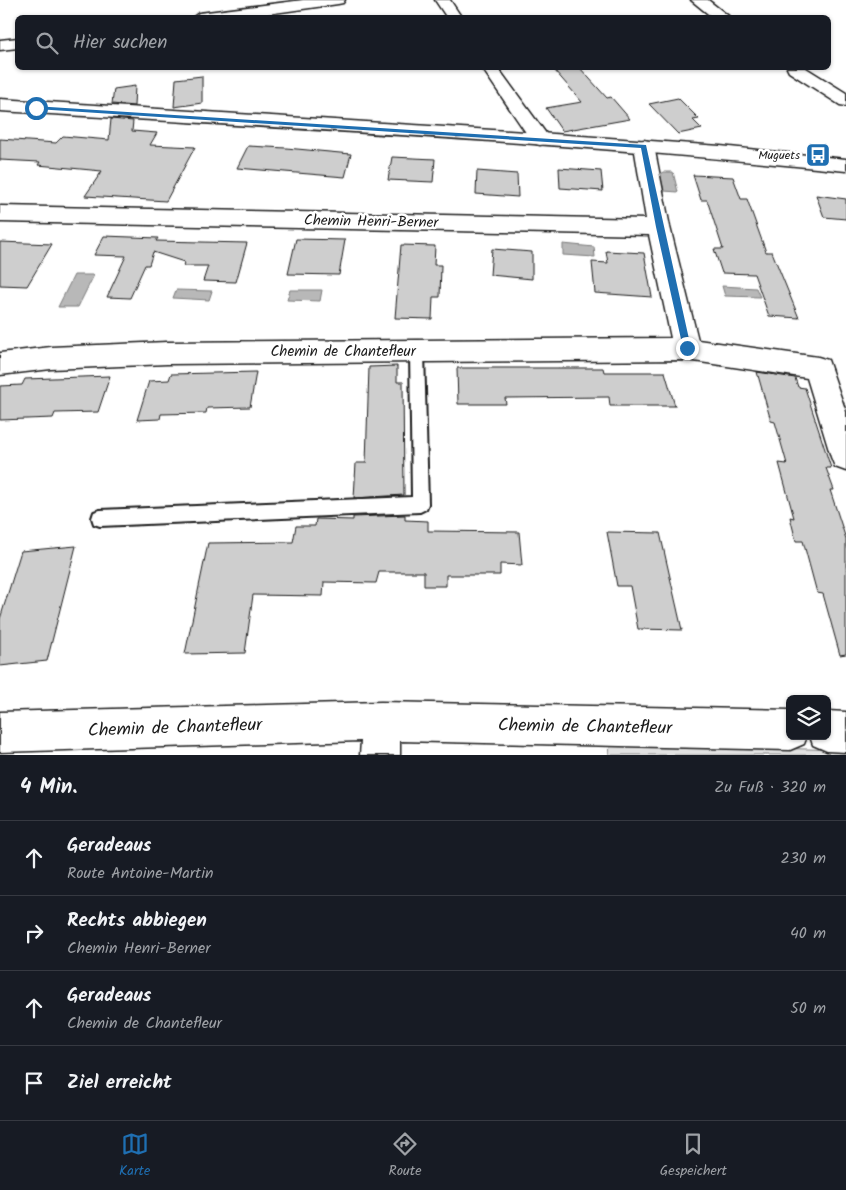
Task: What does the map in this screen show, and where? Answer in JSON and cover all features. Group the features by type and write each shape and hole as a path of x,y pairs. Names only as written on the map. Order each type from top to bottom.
{"street":[{"path":"222,15 338,0"},
{"path":"442,0 453,15"},
{"path":"698,0 720,15"},
{"path":"0,45 15,43"},
{"path":"491,70 540,139"},
{"path":"799,70 846,101"},
{"path":"0,105 644,146 846,165"},
{"path":"644,146 659,227 687,348"},
{"name":"Chemin Henri-Berner","path":"0,214 659,227"},
{"name":"Chemin de Chantefleur","path":"0,364 51,358 167,353 687,348 818,368 846,457"},
{"name":"Chemin de Chantefleur","path":"0,732 380,738 786,730"},
{"path":"831,731 846,732"}],"lane":[{"path":"100,518 420,504 417,351"}],"shaded area":[{"path":"663,172 673,172 678,192 664,191 660,174"},
{"path":"563,244 594,247 595,257 563,255"},
{"path":"74,275 94,275 78,307 58,307"},
{"path":"722,286 756,288 760,297 725,296"},
{"path":"176,290 212,291 209,300 173,298"},
{"path":"290,290 322,290 320,301 287,300"},
{"path":"610,744 846,750 846,755 609,755"}],"building":[{"path":"582,70 607,98 611,97 630,119 562,131 546,108 582,102 555,71"},
{"path":"202,76 202,103 174,107 176,79"},
{"path":"135,86 134,106 112,104 114,89"},
{"path":"678,98 699,119 693,120 702,129 678,134 649,104"},
{"path":"111,119 133,121 132,131 157,133 150,145 195,147 166,201 85,196 102,171 38,165 40,162 0,160 0,139 56,143 63,136 109,140"},
{"path":"248,146 351,154 345,177 237,168"},
{"path":"392,157 435,159 433,182 388,180"},
{"path":"559,168 601,171 603,191 560,188"},
{"path":"477,171 517,174 518,197 476,194"},
{"path":"693,175 733,177 741,199 747,199 766,252 772,252 799,318 769,316 754,274 722,273 714,249 723,249 707,200 701,200"},
{"path":"816,195 846,199 846,219 824,217"},
{"path":"104,236 158,238 156,241 247,243 236,282 203,281 208,266 183,266 184,262 153,252 149,265 145,265 130,298 107,297 126,256 94,255"},
{"path":"296,239 345,240 339,275 288,274"},
{"path":"0,242 52,244 27,286 0,285"},
{"path":"401,245 435,246 434,265 441,265 440,297 433,297 432,319 395,318"},
{"path":"492,249 532,252 532,279 490,275"},
{"path":"606,251 644,253 652,297 595,293 592,262 608,263"},
{"path":"397,366 397,382 403,382 404,495 354,498 356,463 366,463 369,367"},
{"path":"457,368 603,368 604,372 665,372 675,406 610,406 609,397 505,398 506,404 458,404"},
{"path":"256,372 250,407 207,408 206,413 161,414 160,419 137,420 149,381 169,380 171,374"},
{"path":"757,372 795,378 798,387 805,388 831,468 826,468 834,490 830,490 846,539 846,654 840,655 823,594 817,593 803,541 796,541 790,517 794,518 779,463 787,464 775,422 771,421"},
{"path":"110,376 98,412 55,413 53,418 0,420 0,386 22,385 25,379"},
{"path":"405,515 405,520 428,521 428,531 519,532 522,565 500,564 500,575 446,575 446,586 424,586 424,572 379,572 376,583 324,582 323,596 253,595 245,653 185,654 208,543 293,542 296,526 315,526 316,519 353,520 353,517"},
{"path":"607,532 660,533 682,630 638,629 630,586 617,586"},
{"path":"76,546 47,661 0,666 0,619 21,551"}],"place":[{"name":"Muguets","path":"818,155"}],"route":[{"path":"36,108 644,146 659,227 687,348"}]}
